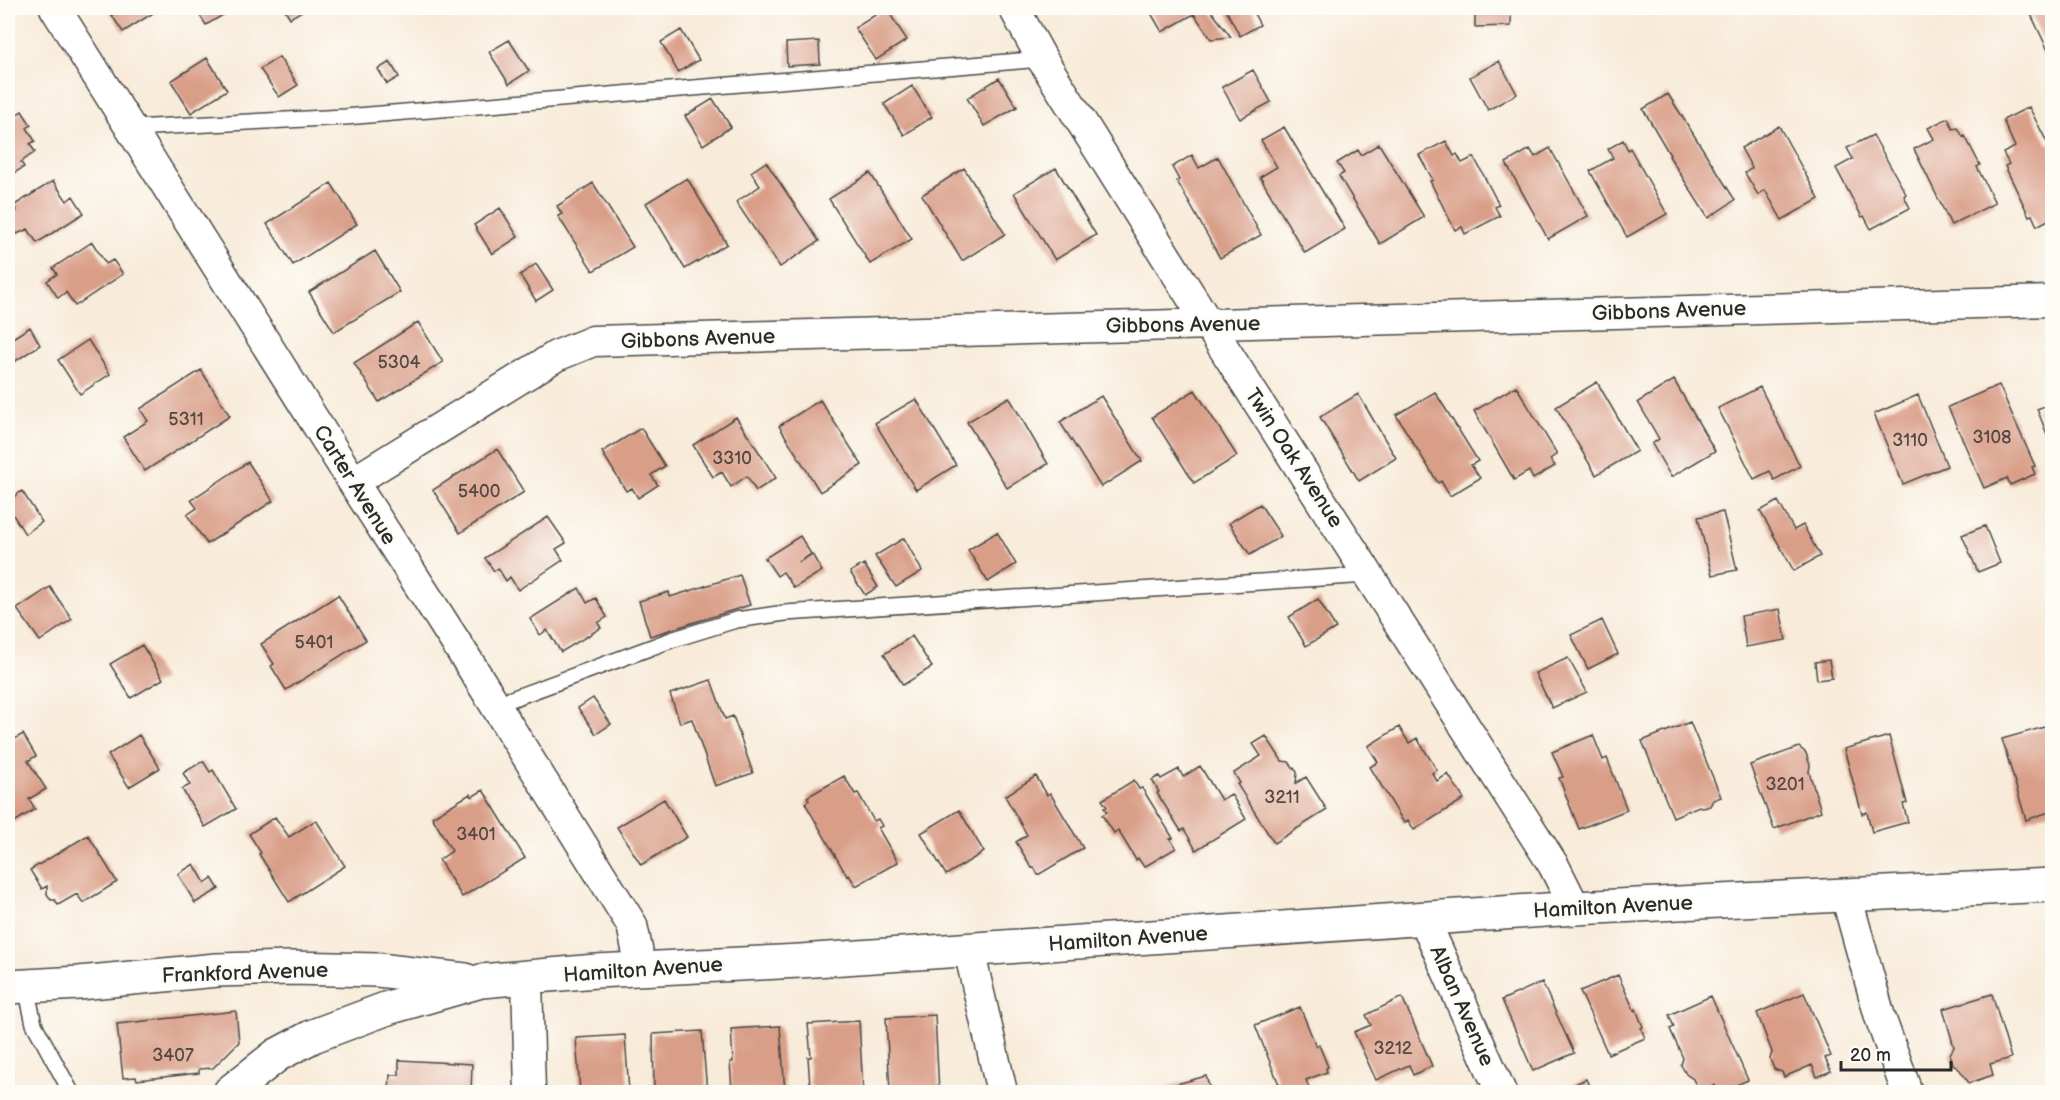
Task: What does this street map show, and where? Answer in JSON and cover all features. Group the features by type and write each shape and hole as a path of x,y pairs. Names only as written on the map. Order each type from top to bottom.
{"street":[{"name":"Carter Avenue","path":"55,8 632,925 641,968"},
{"name":"Twin Oak Avenue","path":"1014,8 1042,59 1209,325 1554,867 1575,908"},
{"name":"Gibbons Avenue","path":"353,482 556,356 592,341 2052,301"},
{"name":"Hamilton Avenue","path":"230,1092 277,1055 313,1036 388,1008 481,981 641,968 800,961 1575,908 2052,885"},
{"path":"1846,895 1880,1017 1907,1092"},
{"name":"Alban Avenue","path":"1424,919 1501,1092"},
{"path":"969,950 1002,1092"},
{"name":"Frankford Avenue","path":"17,987 217,970 290,968 378,970 481,981"},
{"path":"527,978 530,1092"}],"lane":[{"path":"132,128 357,116 1042,59"},
{"path":"495,705 671,640 736,620 784,613 1368,575"},
{"path":"17,987 34,1024 71,1092"}],"building":[{"path":"107,8 161,8 123,32"},
{"path":"195,8 235,8 206,25"},
{"path":"284,8 307,8 290,18"},
{"path":"886,8 907,40 876,60 855,28"},
{"path":"1148,8 1196,8 1198,11 1209,8 1231,37 1211,39 1194,14 1162,32"},
{"path":"1225,8 1251,8 1260,25 1240,36"},
{"path":"1475,8 1511,8 1511,26 1475,27"},
{"path":"2028,8 2052,8 2052,59"},
{"path":"681,30 699,60 678,72 661,42"},
{"path":"509,40 529,71 509,84 489,52"},
{"path":"819,41 820,64 787,66 786,43"},
{"path":"279,57 298,85 279,97 260,69"},
{"path":"207,58 227,90 191,113 171,81"},
{"path":"1499,61 1517,94 1488,110 1470,77"},
{"path":"390,62 399,77 387,84 378,69"},
{"path":"1253,70 1271,102 1240,119 1222,87"},
{"path":"999,78 1017,107 984,126 967,98"},
{"path":"912,86 932,117 904,135 884,104"},
{"path":"1668,94 1735,200 1708,218 1643,109"},
{"path":"713,99 731,127 703,145 685,116"},
{"path":"2029,107 2048,144 2051,143 2052,146 2052,218 2037,226 2032,215 2029,216 2005,166 2009,164 2003,153 2015,147 2003,120"},
{"path":"22,111 31,125 27,128 35,141 30,144 35,152 21,162 24,167 8,177 8,120"},
{"path":"1948,118 1953,129 1958,128 1963,137 1965,136 1980,165 1977,167 1995,203 1951,225 1914,149 1934,139 1928,128"},
{"path":"1779,126 1819,199 1782,220 1765,190 1758,195 1745,173 1752,168 1741,148"},
{"path":"1284,127 1345,229 1305,253 1260,177 1277,167 1261,140"},
{"path":"1873,135 1906,194 1904,196 1910,208 1871,229 1864,216 1862,217 1836,168 1853,159 1847,148"},
{"path":"1623,140 1628,150 1630,148 1667,214 1627,237 1590,171 1613,158 1608,149"},
{"path":"1446,141 1454,156 1457,154 1462,163 1474,157 1499,205 1495,207 1500,216 1465,234 1462,227 1455,230 1430,181 1433,180 1419,155"},
{"path":"1379,144 1424,217 1380,244 1339,176 1344,173 1337,163 1358,150 1361,155"},
{"path":"1550,148 1588,216 1548,239 1506,163 1530,149 1535,157"},
{"path":"1192,155 1199,168 1218,157 1261,235 1220,258 1177,181 1179,180 1172,167"},
{"path":"766,162 819,241 780,267 736,202 760,186 751,172"},
{"path":"964,168 1005,234 962,261 922,195"},
{"path":"1056,168 1096,235 1055,260 1014,193"},
{"path":"870,173 912,239 870,264 829,199"},
{"path":"687,178 727,244 685,269 646,203"},
{"path":"53,181 67,201 73,196 84,213 37,243 28,229 17,234 8,217 17,211 13,206"},
{"path":"331,183 357,224 293,265 267,224"},
{"path":"593,183 633,247 593,271 558,216 562,214 557,206"},
{"path":"500,208 518,237 492,254 474,225"},
{"path":"92,242 106,264 113,260 123,274 75,306 66,292 58,298 47,281 57,274 53,268"},
{"path":"375,251 400,292 334,332 309,292"},
{"path":"536,264 553,290 536,301 520,275"},
{"path":"418,322 443,362 379,402 354,363"},
{"path":"30,327 40,345 11,364 8,360 8,341"},
{"path":"88,340 110,374 80,394 58,360"},
{"path":"201,370 230,416 145,471 123,437 148,421 140,409"},
{"path":"1674,380 1715,451 1671,477 1652,444 1659,439 1638,402"},
{"path":"1597,382 1637,451 1596,475 1556,407"},
{"path":"1999,385 2035,466 2032,467 2035,474 2010,485 2007,478 1984,488 1948,407"},
{"path":"1516,386 1557,454 1550,459 1555,466 1533,479 1529,471 1514,480 1474,411"},
{"path":"1760,387 1800,466 1774,480 1770,471 1754,479 1718,408"},
{"path":"1195,390 1237,456 1194,483 1152,417"},
{"path":"1435,392 1478,461 1471,465 1480,478 1450,496 1441,481 1438,483 1396,415"},
{"path":"1358,394 1396,458 1359,481 1320,417"},
{"path":"1918,395 1947,466 1903,484 1874,414"},
{"path":"1101,396 1142,461 1101,487 1060,422"},
{"path":"1009,397 1048,464 1007,488 967,422"},
{"path":"916,399 956,465 916,490 875,423"},
{"path":"820,400 862,465 820,492 779,426"},
{"path":"2052,403 2052,447 2037,409"},
{"path":"736,417 776,478 756,491 747,476 731,487 722,472 713,477 693,445"},
{"path":"641,428 665,466 651,475 658,485 638,498 632,488 626,491 602,452"},
{"path":"497,449 524,492 460,533 433,490"},
{"path":"248,462 273,501 207,544 187,515 197,508 191,500"},
{"path":"22,491 42,522 25,534 8,507 8,501"},
{"path":"1778,501 1794,530 1803,525 1820,556 1794,571 1760,511"},
{"path":"1260,504 1281,536 1250,555 1229,523"},
{"path":"1723,512 1737,570 1712,575 1698,517"},
{"path":"548,517 566,543 556,549 563,560 518,590 510,577 506,581 498,568 494,571 485,558"},
{"path":"1985,526 2000,563 1978,572 1962,535"},
{"path":"997,532 1016,564 988,582 968,550"},
{"path":"800,536 811,554 799,562 812,554 822,571 794,588 783,572 777,576 765,558"},
{"path":"904,538 922,571 896,587 875,556"},
{"path":"864,564 878,587 865,595 850,572"},
{"path":"740,575 750,605 650,636 639,601 669,592 670,597"},
{"path":"50,587 72,619 40,641 17,609"},
{"path":"579,588 587,603 596,598 607,617 598,623 601,628 561,652 547,630 540,635 530,619"},
{"path":"338,595 366,640 286,690 271,666 274,664 261,644"},
{"path":"1318,599 1336,628 1306,646 1289,617"},
{"path":"1780,609 1786,640 1746,647 1741,616"},
{"path":"1602,620 1618,654 1588,669 1571,635"},
{"path":"912,636 932,667 903,685 884,654"},
{"path":"142,645 163,679 131,698 110,664"},
{"path":"1568,658 1587,692 1552,708 1535,673"},
{"path":"1829,660 1832,678 1817,680 1815,662"},
{"path":"711,680 725,719 733,716 753,773 715,786 692,719 680,723 670,694"},
{"path":"593,698 611,724 596,734 578,708"},
{"path":"1690,722 1721,797 1713,800 1710,806 1704,808 1699,806 1673,817 1642,741"},
{"path":"2048,726 2052,738 2052,811 2026,820 2002,739"},
{"path":"1399,727 1409,743 1417,738 1437,770 1432,773 1437,781 1448,774 1464,799 1414,830 1408,820 1404,823 1370,767 1378,762 1368,746"},
{"path":"23,734 36,756 28,761 46,789 29,799 35,809 13,823 8,814 8,743"},
{"path":"139,735 160,768 129,787 108,755"},
{"path":"1593,735 1603,760 1607,758 1627,810 1579,829 1559,778 1563,777 1552,752"},
{"path":"1266,736 1282,761 1289,762 1297,772 1296,783 1306,777 1327,810 1274,843 1237,784 1240,783 1234,773 1261,756 1253,744"},
{"path":"1889,736 1907,803 1903,804 1908,822 1872,832 1867,812 1862,814 1844,749"},
{"path":"1799,747 1806,753 1810,765 1809,772 1821,811 1774,829 1750,765"},
{"path":"203,761 210,772 213,770 236,809 205,827 182,789 190,785 183,773"},
{"path":"1200,766 1221,800 1231,794 1246,819 1196,850 1184,829 1181,831 1157,793 1159,792 1152,780 1159,776 1161,779 1179,769 1183,777"},
{"path":"844,776 855,794 858,793 874,821 878,819 882,826 878,828 898,862 856,886 849,875 847,876 805,803 809,800 807,797"},
{"path":"1036,776 1047,795 1050,793 1083,848 1038,875 1016,842 1027,835 1005,796"},
{"path":"1134,780 1139,789 1142,788 1173,838 1170,839 1176,848 1144,867 1138,858 1136,860 1118,830 1114,833 1102,815 1107,812 1104,808 1107,807 1102,800"},
{"path":"483,790 525,858 462,897 439,860 452,851 432,817 470,794 472,797"},
{"path":"664,799 687,837 641,865 617,827"},
{"path":"959,810 984,852 946,875 921,833"},
{"path":"275,817 289,837 316,820 345,866 289,902 249,834"},
{"path":"88,835 117,882 83,903 77,894 58,905 47,894 47,886 42,889 30,870"},
{"path":"194,864 205,883 212,878 219,889 195,903 178,874"},
{"path":"1618,975 1634,1010 1636,1009 1645,1038 1608,1054 1580,991"},
{"path":"1542,982 1574,1053 1533,1071 1502,1000"},
{"path":"1804,993 1831,1056 1825,1058 1831,1071 1817,1077 1812,1065 1784,1077 1782,1072 1774,1069 1770,1059 1772,1052 1757,1013"},
{"path":"1992,994 2011,1058 1990,1064 1993,1075 1969,1083 1953,1064 1950,1054 1954,1047 1943,1009"},
{"path":"1711,996 1748,1080 1720,1092 1717,1092 1715,1085 1699,1092 1693,1079 1686,1074 1681,1065 1683,1058 1670,1029 1674,1027 1669,1015"},
{"path":"1402,997 1432,1066 1413,1075 1409,1065 1376,1080 1354,1032 1371,1025 1366,1015"},
{"path":"1300,1007 1316,1046 1319,1045 1328,1067 1327,1072 1306,1080 1310,1090 1282,1092 1255,1025"},
{"path":"236,1011 239,1042 213,1068 199,1069 199,1073 137,1080 136,1077 123,1078 117,1024"},
{"path":"935,1015 939,1092 890,1092 886,1018"},
{"path":"859,1021 863,1092 813,1092 810,1086 808,1057 811,1057 808,1024"},
{"path":"780,1026 785,1092 735,1092 732,1090 731,1029"},
{"path":"702,1031 707,1092 654,1092 653,1034"},
{"path":"625,1035 629,1092 580,1092 576,1038"},
{"path":"399,1060 472,1064 471,1092 371,1092 371,1090 389,1091 390,1075 399,1075"},
{"path":"1206,1076 1211,1092 1148,1092"},
{"path":"1586,1079 1592,1092 1566,1092 1564,1089"}]}
